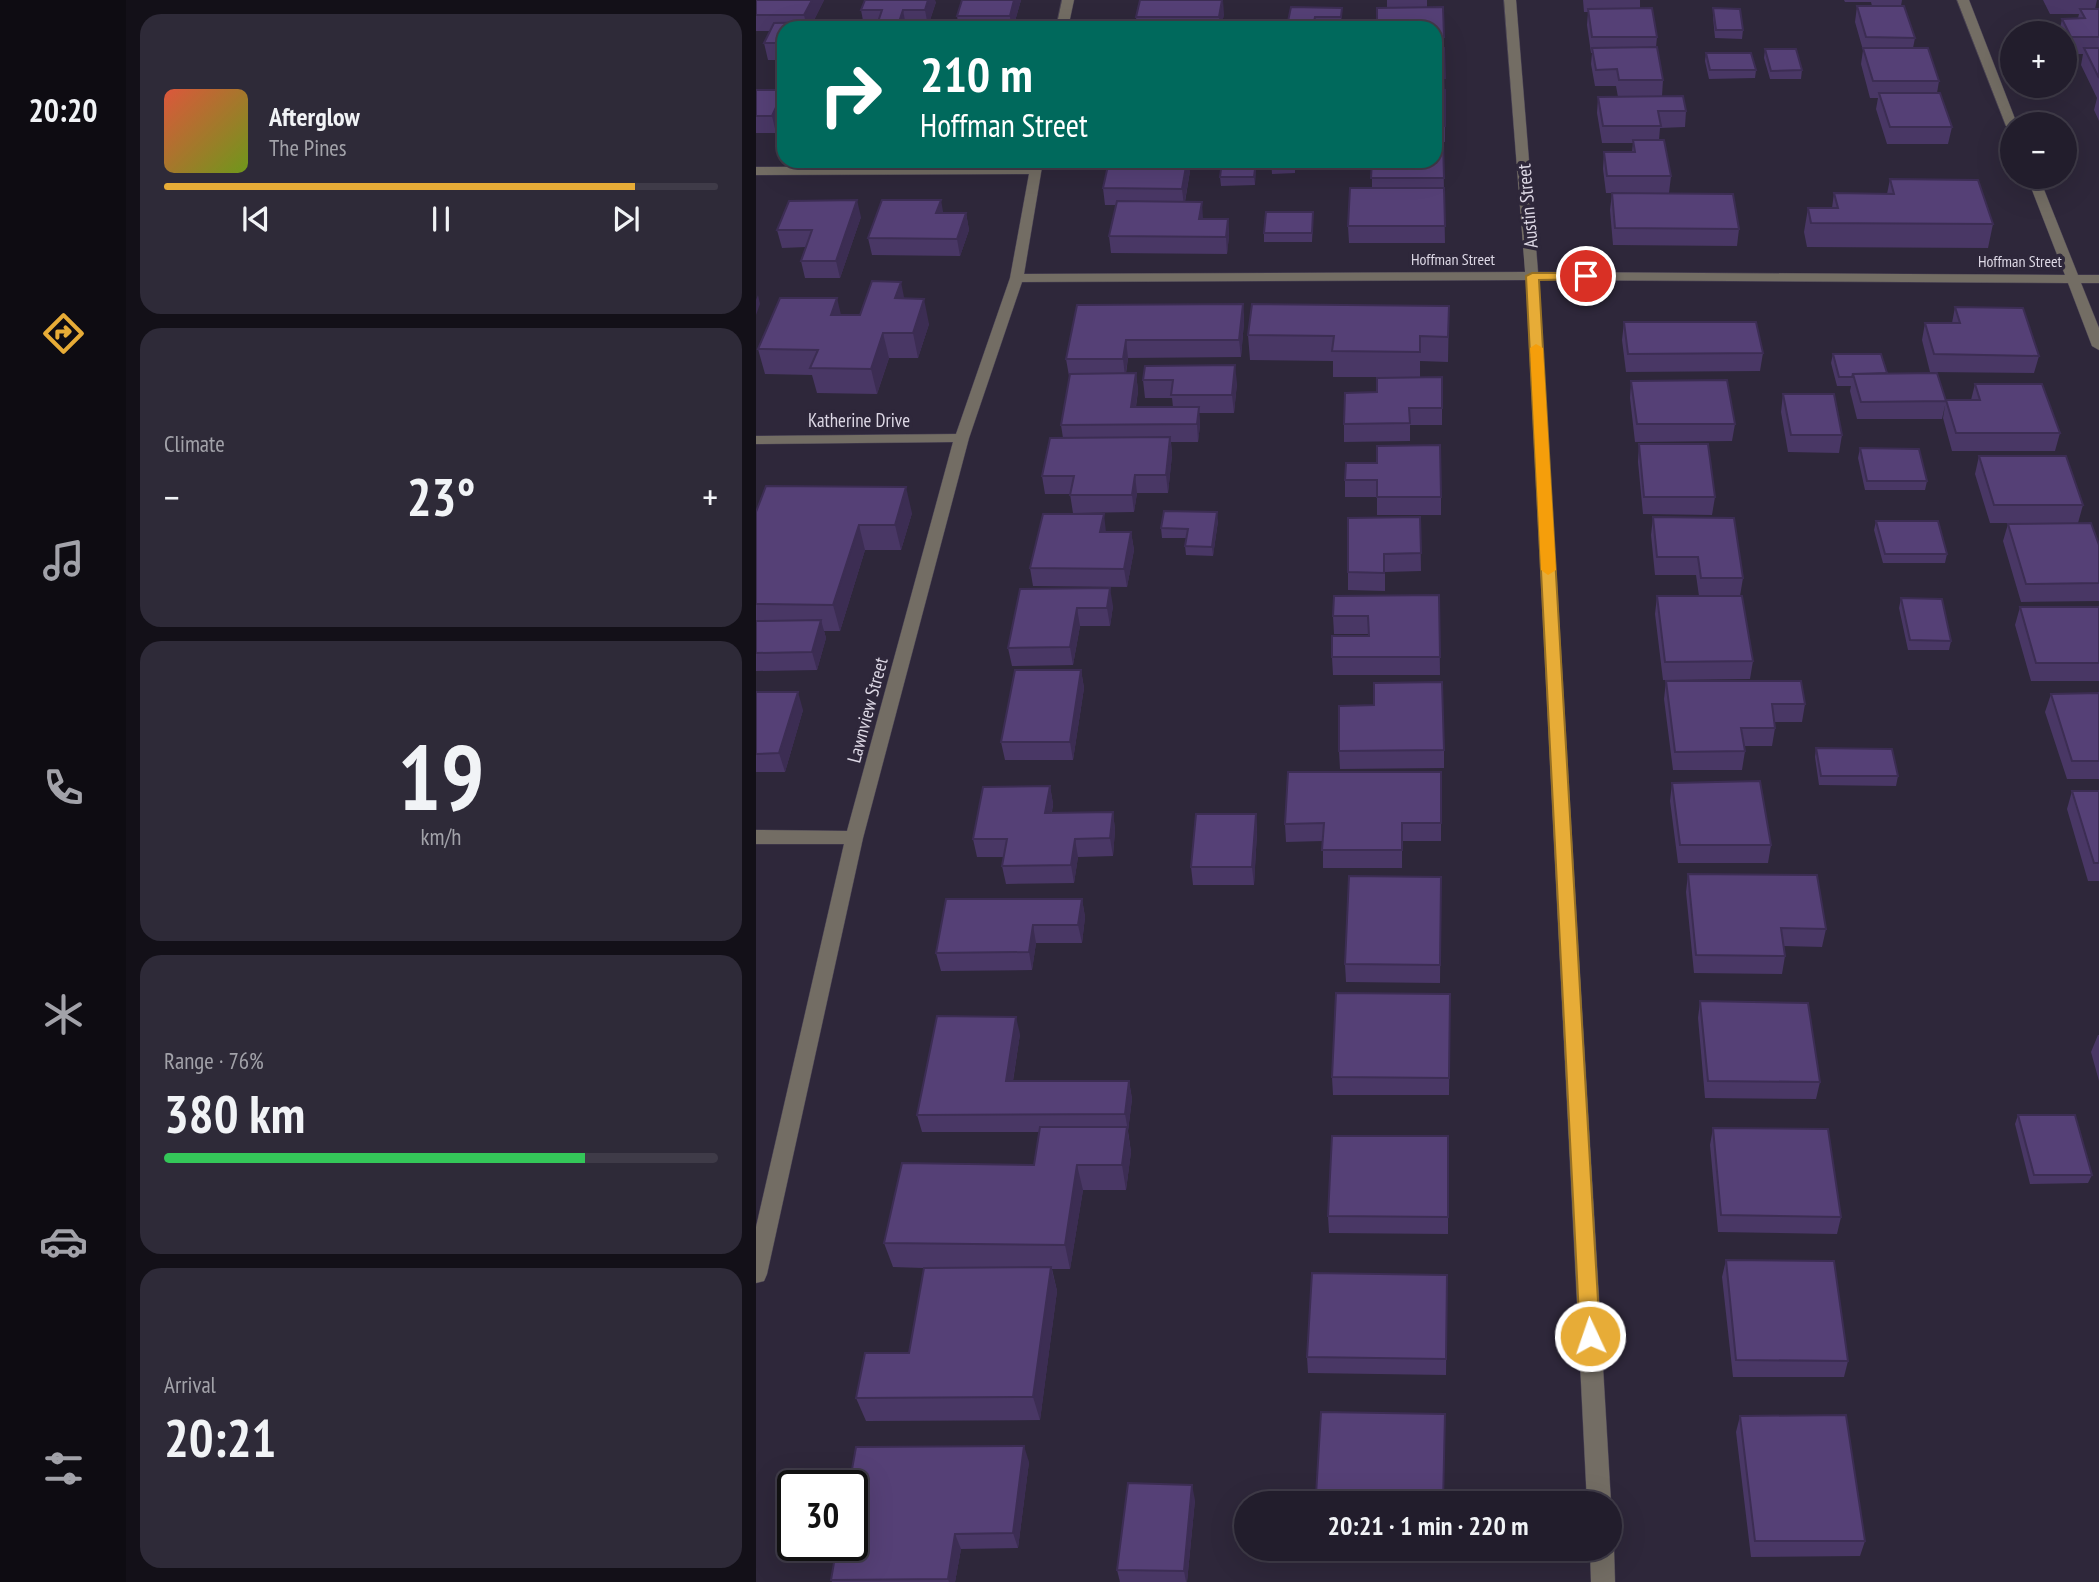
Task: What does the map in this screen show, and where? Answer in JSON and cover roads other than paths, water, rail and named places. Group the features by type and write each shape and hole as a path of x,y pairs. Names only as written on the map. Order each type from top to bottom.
{"street":[{"path":"1064,21 1068,0"},
{"name":"Austin Street","path":"1510,0 1532,276 1598,1491"},
{"path":"1964,0 2007,112"},
{"path":"756,171 924,168"},
{"name":"Lawnview Street","path":"756,1274 854,838 962,438 1017,278 1036,168"},
{"path":"2038,189 2099,346"},
{"name":"Hoffman Street","path":"1017,278 1532,276 2099,279"},
{"name":"Katherine Drive","path":"756,440 962,438"},
{"path":"756,837 854,838"},
{"path":"1602,1561 1603,1582"}]}
